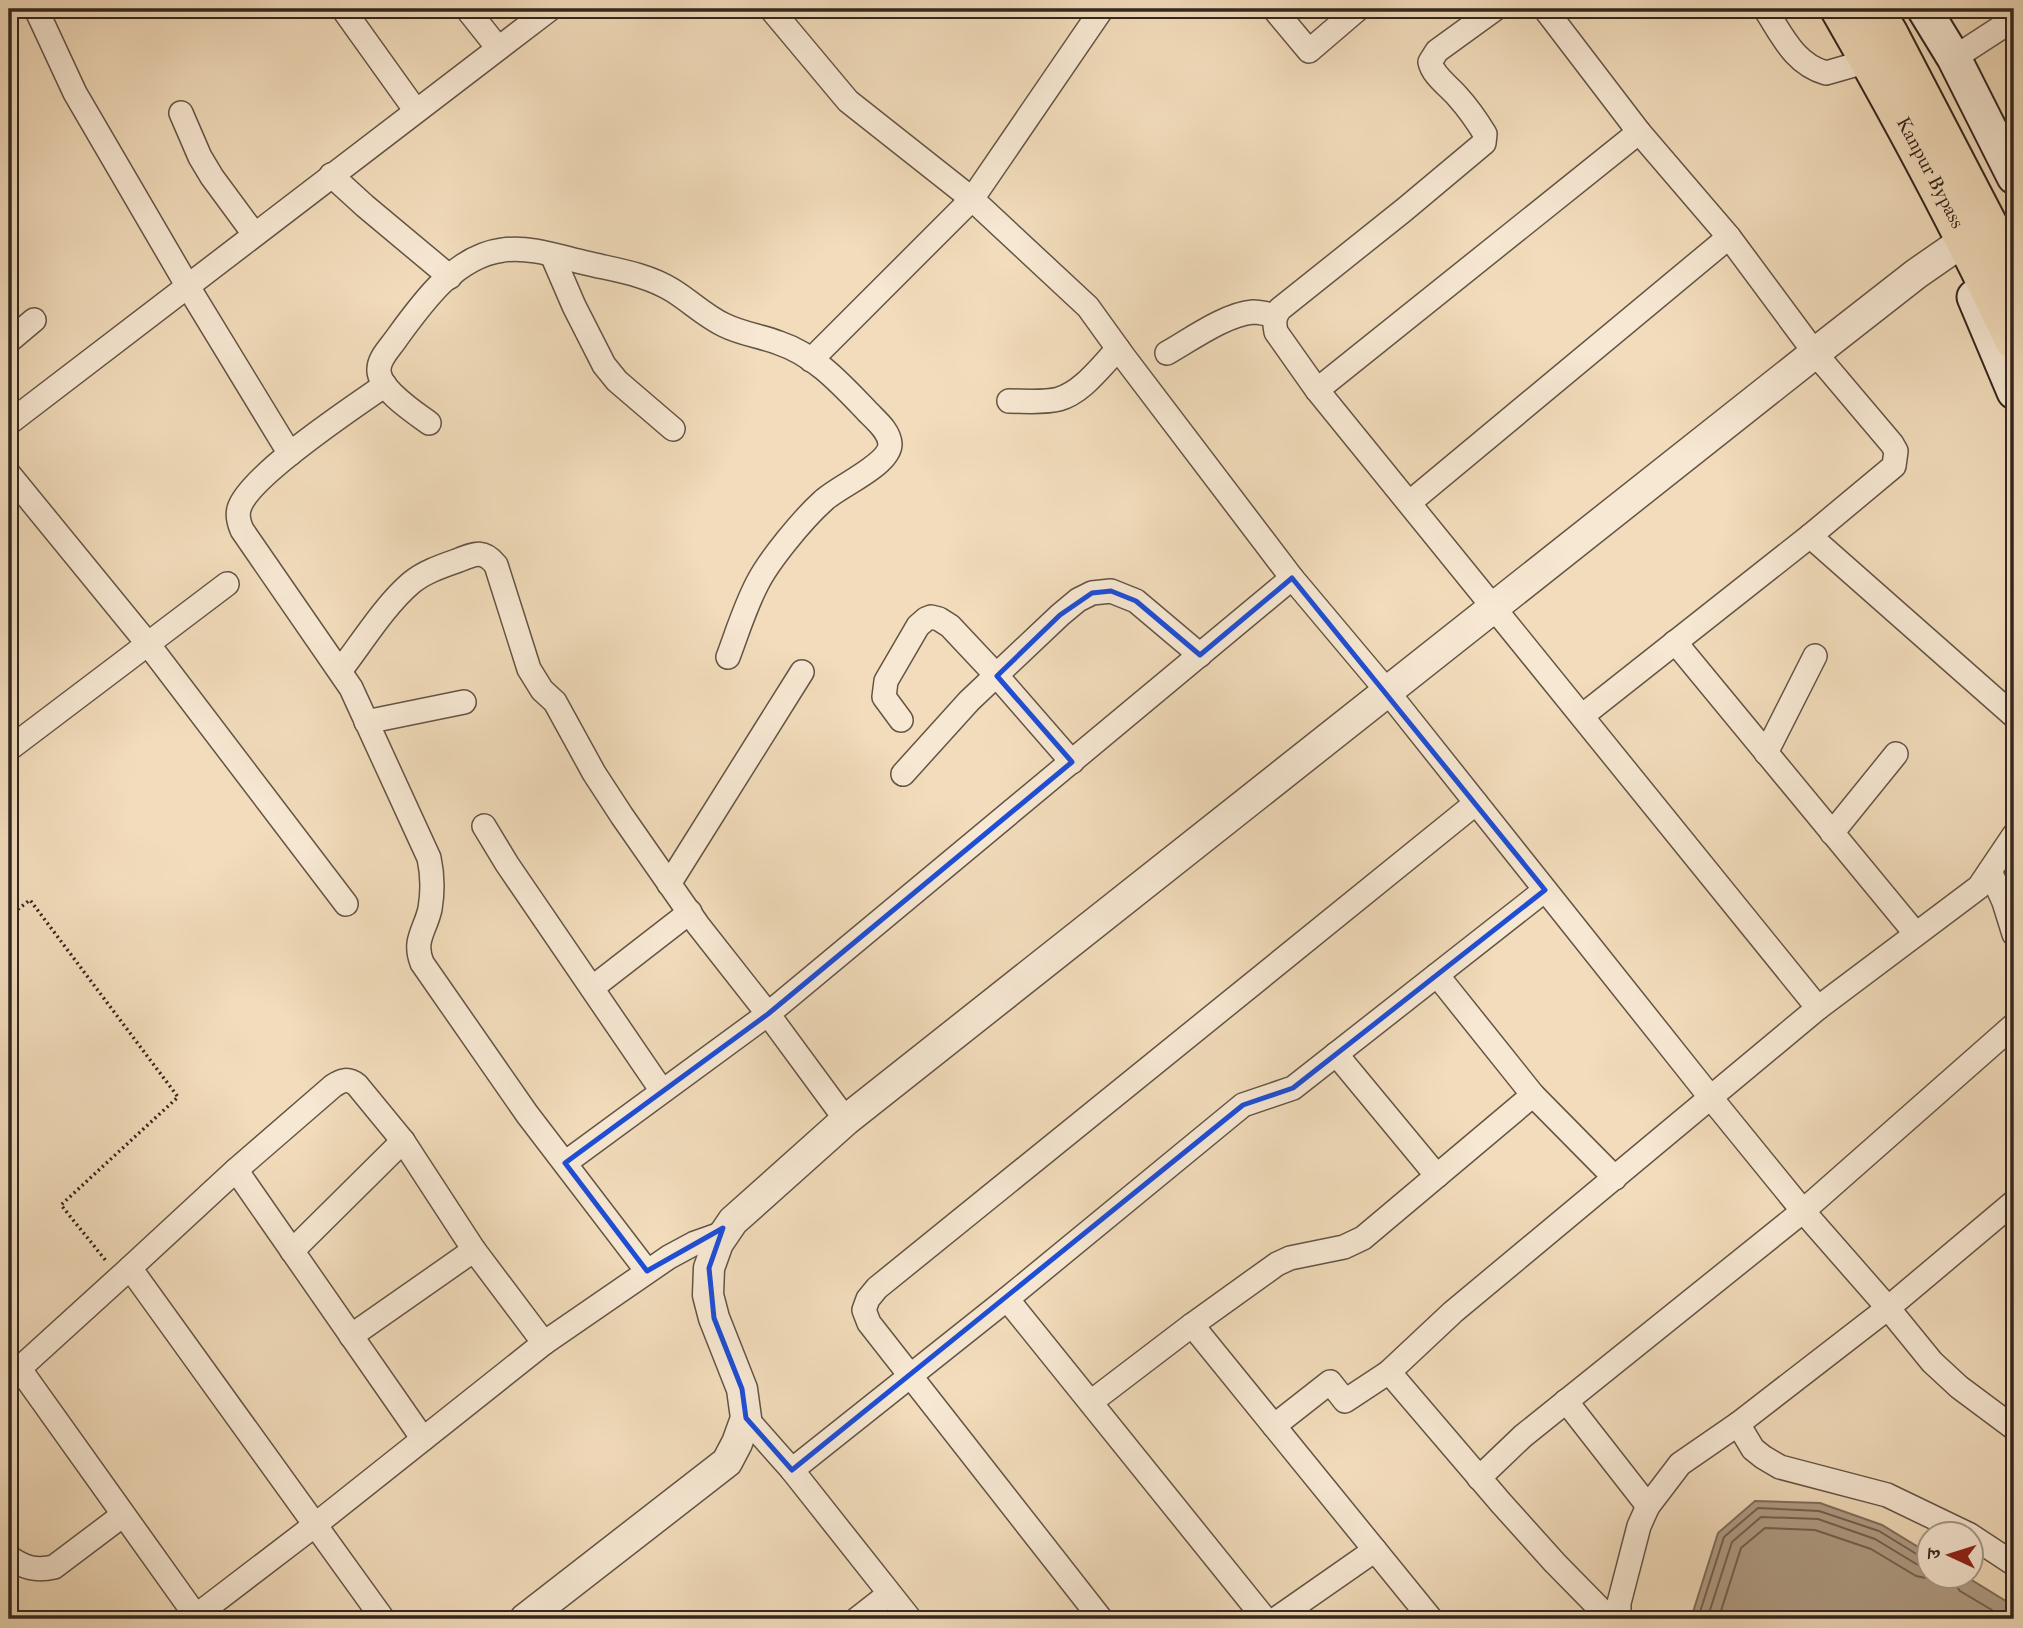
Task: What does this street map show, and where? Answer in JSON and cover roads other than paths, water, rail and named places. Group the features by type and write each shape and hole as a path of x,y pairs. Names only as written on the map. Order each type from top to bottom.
{"highway":[{"name":"Kanpur Bypass","path":"1840,9 1932,173 2014,340"},
{"name":"Kanpur Bypass","path":"1873,9 2014,275"}],"main road":[{"path":"1823,9 1952,249 2014,392"},
{"path":"1924,9 1954,58 2014,177"}],"street":[{"path":"36,9 75,93 290,454"},
{"path":"343,9 416,111"},
{"path":"467,9 498,48"},
{"path":"9,423 550,9"},
{"path":"771,9 848,102 972,199 1088,307 1292,578 1387,691 1803,1211 1932,1362 1959,1387 2014,1427"},
{"path":"811,360 972,199 1102,9"},
{"path":"1274,9 1308,51 1358,9"},
{"path":"1495,9 1437,51 1430,62 1431,69 1460,99 1482,128 1485,134 1484,143 1404,211 1280,309 1275,316 1276,332 1317,390 1818,1008"},
{"path":"1545,9 1639,132 1729,237 1815,353 1896,451 1894,466 1810,536 1582,716"},
{"path":"1765,9 1793,52 1806,65 1826,74 1854,65"},
{"path":"1954,58 2014,19"},
{"path":"181,113 212,177 254,234"},
{"path":"1317,390 1639,132"},
{"path":"331,175 450,276"},
{"path":"1409,503 1729,237"},
{"path":"525,1619 727,1462 737,1443 746,1418 742,1389 714,1318 708,1295 709,1268 718,1243 733,1221 846,1120 1815,353 1952,249"},
{"path":"429,423 408,408 386,386 381,378 379,362 434,289 468,262 502,250 552,255 653,280 724,326 781,343 831,374 886,430 889,448 881,461 823,500 775,556 758,583 728,657"},
{"path":"552,255 604,365 617,382 673,429"},
{"path":"1167,353 1242,314 1253,312 1275,316"},
{"path":"9,341 34,320"},
{"path":"1009,401 1056,400 1066,396 1090,378 1118,349"},
{"path":"386,386 337,418 259,481 239,508 239,520 242,530 351,688 429,858 433,876 432,893 417,951 422,963 527,1114 647,1271"},
{"path":"9,474 148,644 346,904"},
{"path":"1810,536 2014,716"},
{"path":"340,671 396,598 412,582 468,556 485,554 496,565 529,669 542,690 555,702 594,773 669,884 846,1120"},
{"path":"565,1163 768,1014 1292,578"},
{"path":"9,749 227,584"},
{"path":"904,774 969,701 1060,614 1092,593 1111,591 1136,601 1200,655"},
{"path":"901,720 884,697 886,681 909,640 926,619 931,617 950,626 1072,762"},
{"path":"1675,642 1916,934"},
{"path":"1766,753 1815,656"},
{"path":"669,884 802,672"},
{"path":"366,722 464,702"},
{"path":"1832,833 1896,754"},
{"path":"1101,1619 869,1323 864,1310 868,1299 877,1288 1476,803"},
{"path":"484,826 662,1091"},
{"path":"1274,1426 1329,1382 1345,1401 1389,1372 1453,1312 1818,1008 1979,887 2014,835"},
{"path":"1990,871 2014,934"},
{"path":"792,1470 1243,1105 1293,1088 1545,890"},
{"path":"592,988 690,912"},
{"path":"1437,975 1533,1096 1615,1178"},
{"path":"1479,1478 1523,1436 1803,1211 2014,1024"},
{"path":"1336,1054 1437,1176"},
{"path":"544,1343 474,1250 403,1141 357,1085 350,1080 344,1080 333,1086 236,1170 14,1373 123,1515 194,1618 544,1343 647,1271 695,1243 726,1232"},
{"path":"1091,1402 1277,1264 1290,1258 1345,1247 1363,1238 1533,1096"},
{"path":"292,1251 403,1141"},
{"path":"236,1170 423,1439"},
{"path":"1619,1619 1619,1602 1639,1526 1648,1506 1680,1464 1738,1424 1888,1308 2014,1202"},
{"path":"351,1336 474,1250"},
{"path":"125,1272 383,1619"},
{"path":"1007,1298 1265,1619"},
{"path":"1192,1325 1431,1619"},
{"path":"1389,1372 1555,1563 1610,1619"},
{"path":"1566,1401 1648,1506"},
{"path":"746,1418 792,1470 910,1619"},
{"path":"1738,1424 1754,1449 1780,1467 1887,1495 1940,1520"},
{"path":"9,1557 23,1567 40,1570 54,1567 123,1515"},
{"path":"1984,1544 2014,1564"},
{"path":"1276,1619 1375,1550"},
{"path":"857,1619 889,1594"}],"water":[{"path":"1755,1501 1820,1503 1882,1525 1914,1544 1914,1590 1984,1590 1984,1588 2014,1606 2014,1619 1694,1619 1693,1612 1718,1533"}]}
